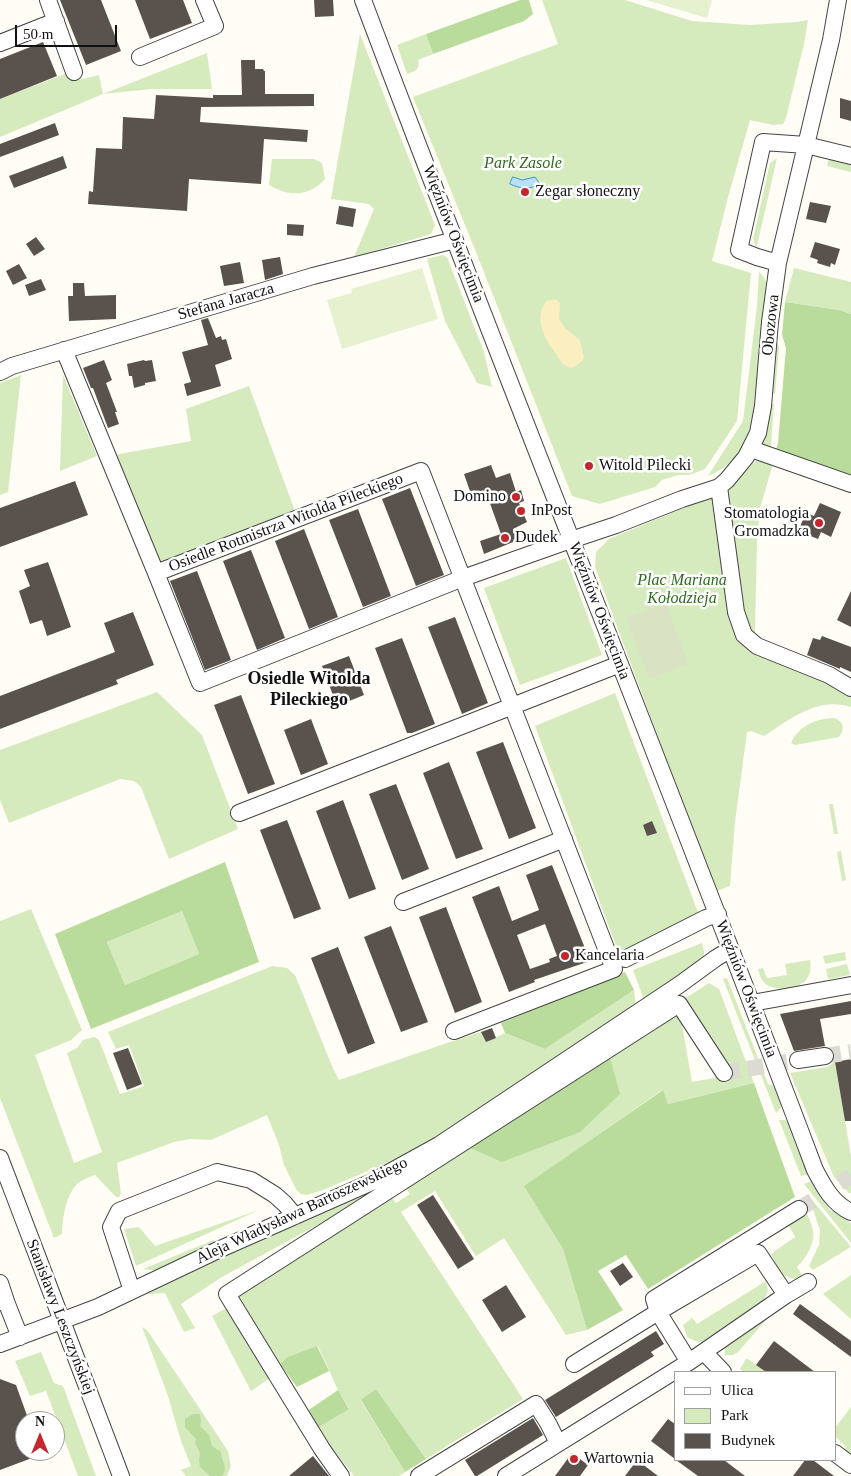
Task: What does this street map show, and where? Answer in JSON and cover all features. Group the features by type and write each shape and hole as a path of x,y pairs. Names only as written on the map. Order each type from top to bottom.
{"street":[{"path":"48,0 74,72"},
{"path":"140,57 215,26 204,0"},
{"name":"Więźniów Oświęcimia","path":"362,0 718,914 815,1170 831,1197 851,1212"},
{"name":"Obozowa","path":"571,540 718,487 735,472 751,449 758,433 763,406 770,322 778,263 831,40 838,0"},
{"path":"0,43 56,21"},
{"path":"778,263 739,250 763,142 806,145 851,156"},
{"name":"Stefana Jaracza","path":"0,372 12,366 64,350 313,276 455,240"},
{"name":"Osiedle Rotmistrza Witolda Pileckiego","path":"64,350 200,683 463,578 571,540"},
{"path":"751,449 851,484"},
{"name":"Osiedle Rotmistrza Witolda Pileckiego","path":"156,573 421,471 614,969 454,1031"},
{"path":"718,487 736,612 744,634 757,646 829,675 851,688"},
{"path":"239,813 620,664"},
{"path":"403,902 564,839"},
{"path":"625,959 706,918 718,914"},
{"name":"Aleja Władysława Bartoszewskiego","path":"0,1344 98,1307 211,1253 372,1182 439,1145 731,949"},
{"path":"752,1003 851,985"},
{"path":"341,1476 322,1449 227,1294 679,1004 724,1073"},
{"path":"798,1060 825,1056"},
{"name":"Stanisławy Leszczyńskiej","path":"0,1158 121,1476"},
{"path":"132,1291 111,1227 119,1211 217,1172 251,1180 275,1195 295,1216"},
{"path":"574,1364 656,1305 799,1209"},
{"path":"656,1305 758,1254 786,1295"},
{"path":"0,1282 4,1302 20,1337"},
{"path":"674,1371 808,1282"},
{"path":"656,1305 689,1362"},
{"path":"704,1352 722,1371"},
{"path":"506,1476 674,1371"},
{"path":"419,1476 536,1404 548,1422 558,1443"},
{"path":"836,1454 851,1465"}],"green space":[{"path":"520,0 529,0 533,14 524,21 433,54 426,34"},
{"name":"Park Zasole","path":"542,0 625,0 692,21 750,25 808,20 804,44 783,124 773,125 750,120 712,261 751,273 737,421 705,469 689,475 678,475 662,480 655,487 600,504 572,496 413,97 558,44"},
{"path":"646,0 712,0 707,18"},
{"path":"360,34 435,225 431,234 354,257 374,209 369,204 331,199"},
{"path":"426,34 433,54 418,60 419,65 417,69 407,74 397,45"},
{"path":"207,53 212,89 152,89 103,94"},
{"path":"70,72 79,80 99,75 103,94 0,137 0,99"},
{"path":"777,158 756,246 753,239 770,163"},
{"path":"829,158 851,162 851,172 827,166"},
{"path":"272,159 314,159 322,163 325,179 319,185 305,192 284,192 269,185"},
{"path":"443,255 447,257 484,352 492,387 477,383 445,321 427,259"},
{"path":"422,268 438,319 342,349 327,300 352,293 351,289"},
{"path":"794,268 851,282 851,314 839,310 785,302"},
{"path":"759,272 767,286 752,424 745,443 734,459 708,476 743,421 757,306"},
{"path":"785,302 839,310 851,314 851,479 775,453 778,443 786,348 782,335"},
{"path":"776,339 779,348 775,394 772,393"},
{"path":"21,375 8,492 0,495 0,383"},
{"path":"63,375 97,456 60,471"},
{"path":"249,386 296,514 160,567 114,455 191,441 186,409"},
{"path":"774,403 769,451 762,445 768,426 771,405"},
{"name":"Plac Mariana Kołodzieja","path":"757,460 773,464 760,508 757,542 754,651 828,682 851,694 851,707 827,704 794,716 764,736 751,731 747,732 735,822 730,886 715,892 595,567 596,552 609,539 726,490"},
{"path":"566,558 602,655 520,685 484,588"},
{"path":"666,603 688,664 649,679 626,618"},
{"path":"157,692 202,735 238,829 169,859 141,787 134,781 120,779 9,823 0,800 0,750"},
{"path":"615,693 699,915 620,957 535,726"},
{"path":"828,718 835,718 843,726 839,737 795,745 791,743 798,732 809,724"},
{"path":"829,804 833,804 838,834 834,834"},
{"path":"841,851 846,880 842,881 837,852"},
{"path":"225,862 259,962 91,1029 55,934","holes":["182,911 199,954 125,985 107,942"]},
{"path":"31,909 82,1030 71,1040 35,1055 74,1163 102,1152 67,1053 77,1048 83,1040 94,1037 99,1040 120,1094 144,1086 129,1045 116,1049 108,1032 272,966 287,968 295,975 339,1080 481,1032 486,1042 505,1033 545,1049 634,990 636,1007 413,1152 323,1190 307,1195 301,1194 296,1189 284,1165 279,1145 267,1115 211,1140 190,1139 174,1142 117,1163 121,1194 119,1197 116,1197 95,1175 81,1181 73,1189 67,1201 62,1234 54,1238 0,1098 0,921"},
{"path":"182,911 199,954 125,985 107,942"},
{"path":"702,943 703,961 644,1000 633,970"},
{"path":"845,952 846,960 825,964 823,956"},
{"path":"810,960 808,978 791,988 771,987 761,979 758,969 763,968 767,978 787,975 785,964"},
{"path":"847,964 850,975 828,979 826,969"},
{"path":"625,972 634,990 545,1049 505,1033 501,1023"},
{"path":"727,978 768,1084 774,1086 781,1103 781,1108 776,1113 723,979"},
{"path":"709,983 719,989 754,1083 668,1104 662,1090 525,1186 563,1249 587,1330 566,1335 504,1238 476,1256 435,1191 401,1212 523,1399 426,1459 376,1389 361,1401 405,1472 399,1476 354,1476 317,1428 349,1408 338,1390 318,1346 287,1357 280,1364 239,1296 392,1198 396,1203 410,1194 404,1185 679,1007 692,1082 730,1075 679,999 689,996"},
{"path":"609,1054 620,1094 580,1132 502,1162 466,1146"},
{"path":"835,1062 851,1156 851,1193 834,1177 790,1073 827,1067"},
{"path":"754,1083 795,1197 648,1289 626,1255 598,1271 623,1310 587,1330 563,1249 524,1186 663,1090 668,1104"},
{"path":"779,1120 785,1120 789,1123 809,1174 801,1176"},
{"path":"393,1175 398,1181 222,1277 181,1304 195,1328 184,1332 165,1293 148,1294 149,1290"},
{"path":"812,1181 829,1209 851,1223 851,1243 804,1184"},
{"path":"808,1195 851,1247 813,1270 809,1266 819,1245 820,1230"},
{"path":"259,1210 136,1266 124,1229 139,1227 155,1246"},
{"path":"806,1212 813,1229 813,1241 807,1255 797,1267 803,1277 794,1279 781,1274 771,1254 795,1237 788,1224"},
{"path":"214,1240 216,1243 158,1271 143,1269"},
{"path":"851,1275 851,1319 823,1294"},
{"path":"766,1281 768,1291 763,1303 704,1343 687,1337 683,1325 692,1318 697,1324"},
{"path":"230,1306 270,1378 251,1391 212,1316"},
{"path":"765,1316 766,1320 738,1352 733,1355 725,1355 725,1341"},
{"path":"142,1327 147,1330 228,1451 231,1466 227,1476 186,1476 181,1470 191,1466 181,1441 167,1393"},
{"path":"317,1346 329,1371 297,1387 280,1364 287,1357"},
{"path":"41,1352 54,1383 63,1386 96,1476 78,1476 65,1441 65,1411 54,1411 46,1391 30,1396 15,1361"},
{"path":"746,1359 748,1359 765,1371 743,1371 740,1369"},
{"path":"376,1389 426,1459 405,1472 361,1400"},
{"path":"338,1390 349,1409 317,1428 307,1411"},
{"path":"851,1407 851,1455 844,1451 846,1447 836,1437 836,1427"},
{"path":"193,1414 200,1414 200,1426 209,1435 212,1446 221,1452 225,1467 222,1476 210,1476 200,1467 200,1453 195,1443 196,1439 185,1427 185,1419"}],"sand":[{"path":"555,299 560,303 559,319 565,328 580,340 584,358 573,367 568,367 561,362 548,343 542,329 542,308 546,301"}],"water":[{"path":"513,177 522,180 535,177 540,184 529,188 518,187 510,184"}],"building":[{"path":"60,0 101,0 121,51 86,65"},
{"path":"135,0 183,0 192,23 150,39"},
{"path":"314,0 333,0 334,16 315,17"},
{"path":"43,42 57,76 0,99 0,59"},
{"path":"241,60 255,60 255,69 263,69 265,71 265,94 314,94 314,106 201,107 200,122 308,130 307,142 264,139 261,184 189,179 187,211 88,204 89,191 93,192 96,148 122,149 123,117 154,119 156,95 213,98 213,95 242,95"},
{"path":"840,98 851,101 851,121 840,118"},
{"path":"55,123 59,135 0,157 0,144"},
{"path":"63,156 67,168 14,188 9,176"},
{"path":"810,202 831,206 826,223 806,219"},
{"path":"339,206 356,209 353,227 336,224"},
{"path":"287,224 304,225 303,236 287,235"},
{"path":"36,237 45,249 34,256 26,244"},
{"path":"815,242 840,249 835,265 831,263 830,267 817,263 818,260 810,257"},
{"path":"280,257 283,274 265,280 262,260"},
{"path":"240,262 244,283 224,286 220,266"},
{"path":"19,264 27,278 13,285 6,271"},
{"path":"41,279 46,290 29,296 25,285"},
{"path":"73,283 84,283 85,296 116,295 116,319 69,321 68,296 73,296"},
{"path":"208,318 216,338 221,336 222,340 226,339 232,359 215,365 221,386 187,396 184,384 191,382 182,352 208,345 201,320"},
{"path":"104,360 112,380 106,383 117,412 115,412 119,424 108,428 93,388 91,388 83,368"},
{"path":"152,360 156,381 134,388 127,364"},
{"path":"491,465 496,478 510,473 516,492 521,490 524,501 519,503 527,522 513,529 518,540 484,554 480,541 501,534 487,495 475,499 474,496 472,497 464,474"},
{"path":"75,481 88,515 0,547 0,508"},
{"path":"410,488 444,575 416,586 382,499"},
{"name":"Stomatologia Gromadzka","path":"820,503 841,512 831,537 821,532 818,539 798,531 806,513 814,516"},
{"path":"358,509 391,596 363,607 329,520"},
{"path":"304,529 338,617 309,629 275,541"},
{"path":"251,550 285,638 257,650 223,561"},
{"path":"48,562 71,627 47,636 42,620 30,624 19,591 30,586 24,570"},
{"path":"197,571 231,660 205,670 170,581"},
{"path":"851,591 851,627 837,620"},
{"path":"133,612 154,665 116,680 118,684 0,729 0,696 115,652 104,623"},
{"path":"455,617 488,703 462,714 428,627"},
{"path":"822,636 851,647 851,672 807,655 813,638 820,640"},
{"path":"402,638 435,724 412,733 407,733 375,648"},
{"path":"349,656 364,695 337,706 322,666"},
{"path":"241,695 275,784 248,794 214,705"},
{"path":"311,719 328,764 301,775 284,730"},
{"path":"503,742 536,828 509,839 476,752"},
{"path":"449,762 483,849 456,859 423,773"},
{"path":"396,784 429,869 402,880 369,794"},
{"path":"343,800 376,889 349,899 316,811"},
{"path":"287,820 321,909 294,919 260,830"},
{"path":"652,821 657,833 647,836 643,825"},
{"path":"552,865 590,961 534,980 535,982 509,992 472,897 499,886 512,921 539,910 526,875","holes":["545,924 557,956 549,959 550,962 530,969 517,935"]},
{"path":"446,907 482,1002 455,1013 419,917"},
{"path":"391,926 428,1022 401,1032 364,937"},
{"path":"338,947 375,1043 348,1054 311,958"},
{"path":"851,1001 851,1014 820,1019 825,1046 794,1051 780,1014"},
{"path":"492,1028 496,1038 486,1042 481,1032"},
{"path":"128,1048 142,1084 127,1090 113,1053"},
{"path":"851,1059 851,1121 845,1121 835,1062"},
{"path":"433,1195 474,1259 458,1269 417,1205"},
{"path":"623,1263 633,1277 620,1286 610,1271"},
{"path":"506,1285 526,1317 502,1332 482,1300"},
{"path":"800,1304 851,1341 851,1357 793,1314"},
{"path":"656,1331 664,1344 651,1352 654,1356 556,1417 545,1400"},
{"path":"774,1341 814,1371 765,1371 756,1365"},
{"path":"0,1379 16,1385 25,1411 15,1411 15,1461 24,1461 0,1470"},
{"path":"533,1418 543,1435 475,1476 465,1460"},
{"path":"668,1419 674,1423 674,1458 651,1441"},
{"name":"Wartownia","path":"572,1453 588,1465 580,1476 555,1476"},
{"path":"313,1456 329,1476 289,1476"},
{"path":"637,1460 658,1476 625,1476"},
{"path":"677,1461 725,1461 745,1476 698,1476"},
{"path":"804,1461 814,1461 834,1476 793,1476"}],"tunnel":[{"path":"825,1056 851,1052"},
{"path":"724,1073 798,1060"},
{"path":"799,1209 851,1176"}],"place":[{"name":"Zegar słoneczny","path":"525,192"},
{"name":"Witold Pilecki","path":"589,466"},
{"name":"Domino","path":"516,497"},
{"name":"InPost","path":"521,511"},
{"name":"Stomatologia Gromadzka","path":"819,523"},
{"name":"Dudek","path":"505,538"},
{"name":"Kancelaria","path":"565,956"},
{"name":"Wartownia","path":"574,1459"}],"district":[{"name":"Osiedle Witolda Pileckiego","path":"309,690"}]}
